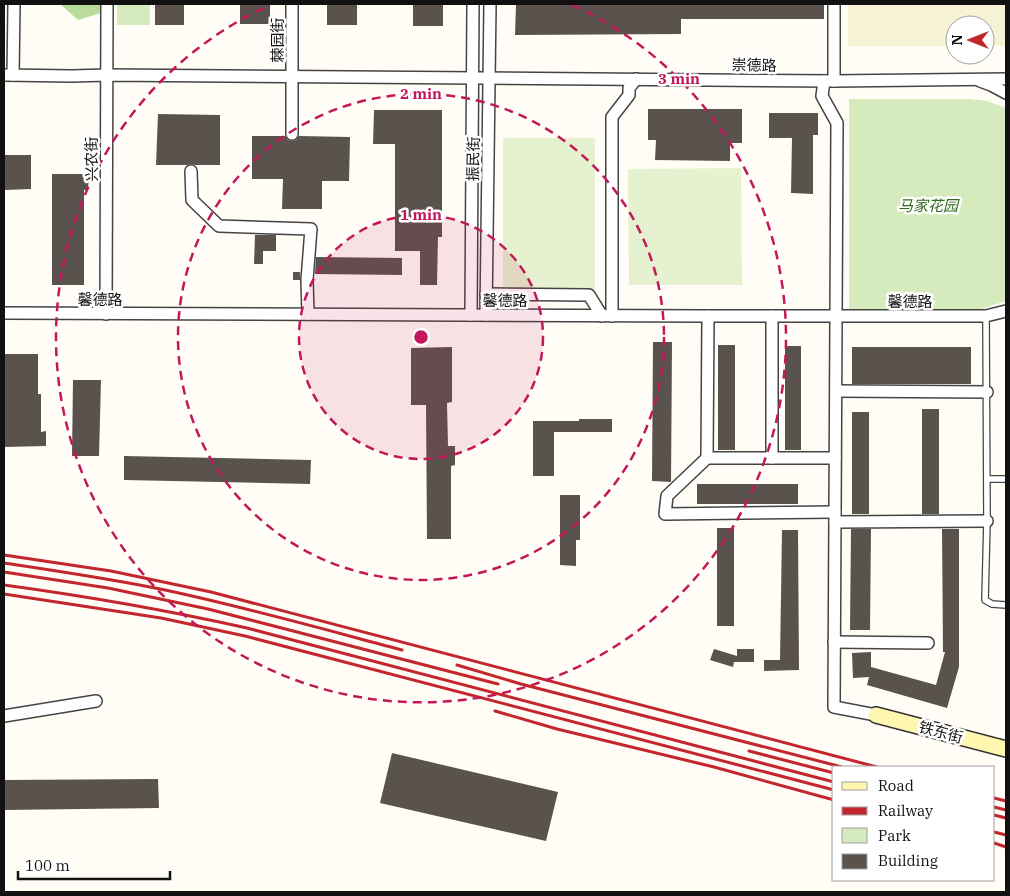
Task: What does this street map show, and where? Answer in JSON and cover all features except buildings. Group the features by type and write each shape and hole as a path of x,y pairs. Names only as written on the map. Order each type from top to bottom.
{"street":[{"path":"9,75 14,4"},
{"name":"兴农街","path":"106,314 107,4"},
{"name":"棘园街","path":"292,4 292,134"},
{"name":"振民街","path":"471,315 473,4"},
{"name":"振民街","path":"486,315 490,4"},
{"path":"834,4 829,81 822,96 837,123 834,707 876,715"},
{"name":"崇德路","path":"9,75 636,78 829,81 1006,78"},
{"path":"607,316 612,117 628,95 629,88 636,78"},
{"path":"971,78 1006,93"},
{"path":"472,151 488,151"},
{"path":"191,171 192,200 219,226 311,229 307,280 308,314"},
{"path":"471,226 487,226"},
{"path":"486,294 589,295 607,316"},
{"name":"馨德路","path":"4,313 986,316 1006,311"},
{"path":"707,458 708,316"},
{"path":"772,316 772,458"},
{"path":"836,391 987,392"},
{"path":"835,458 707,458 667,496 666,514 987,521"},
{"path":"834,642 928,643"},
{"path":"4,716 96,701"},
{"name":"铁东街","path":"876,715 1006,749"}],"lane":[{"path":"1006,315 986,316 987,521 985,600 992,604 1006,605"},
{"path":"987,479 1006,479"}],"shaded area":[{"path":"848,4 1006,4 1006,46 995,46 995,15 945,15 945,46 848,46"}],"green space":[{"path":"60,4 107,4 107,11 78,20"},
{"path":"117,4 150,4 150,25 117,25"},
{"name":"马家花园","path":"849,99 969,99 987,101 1006,108 1006,301 981,309 849,311"},
{"path":"503,138 595,138 595,289 503,289"},
{"path":"741,168 742,285 629,285 628,169"}],"railway":[{"path":"4,555 111,571 211,592 873,766"},
{"path":"4,563 165,590 402,650"},
{"path":"4,572 108,588 208,609 498,684"},
{"path":"4,585 126,604 247,628 832,781"},
{"path":"4,594 161,618 245,636 832,789"},
{"path":"457,665 521,684 838,766"},
{"path":"495,711 557,729 714,767 832,799"},
{"path":"749,751 832,772"},
{"path":"995,798 1006,801"},
{"path":"995,807 1006,810"},
{"path":"995,815 1006,818"},
{"path":"995,832 1006,835"},
{"path":"995,843 1006,847"}]}
